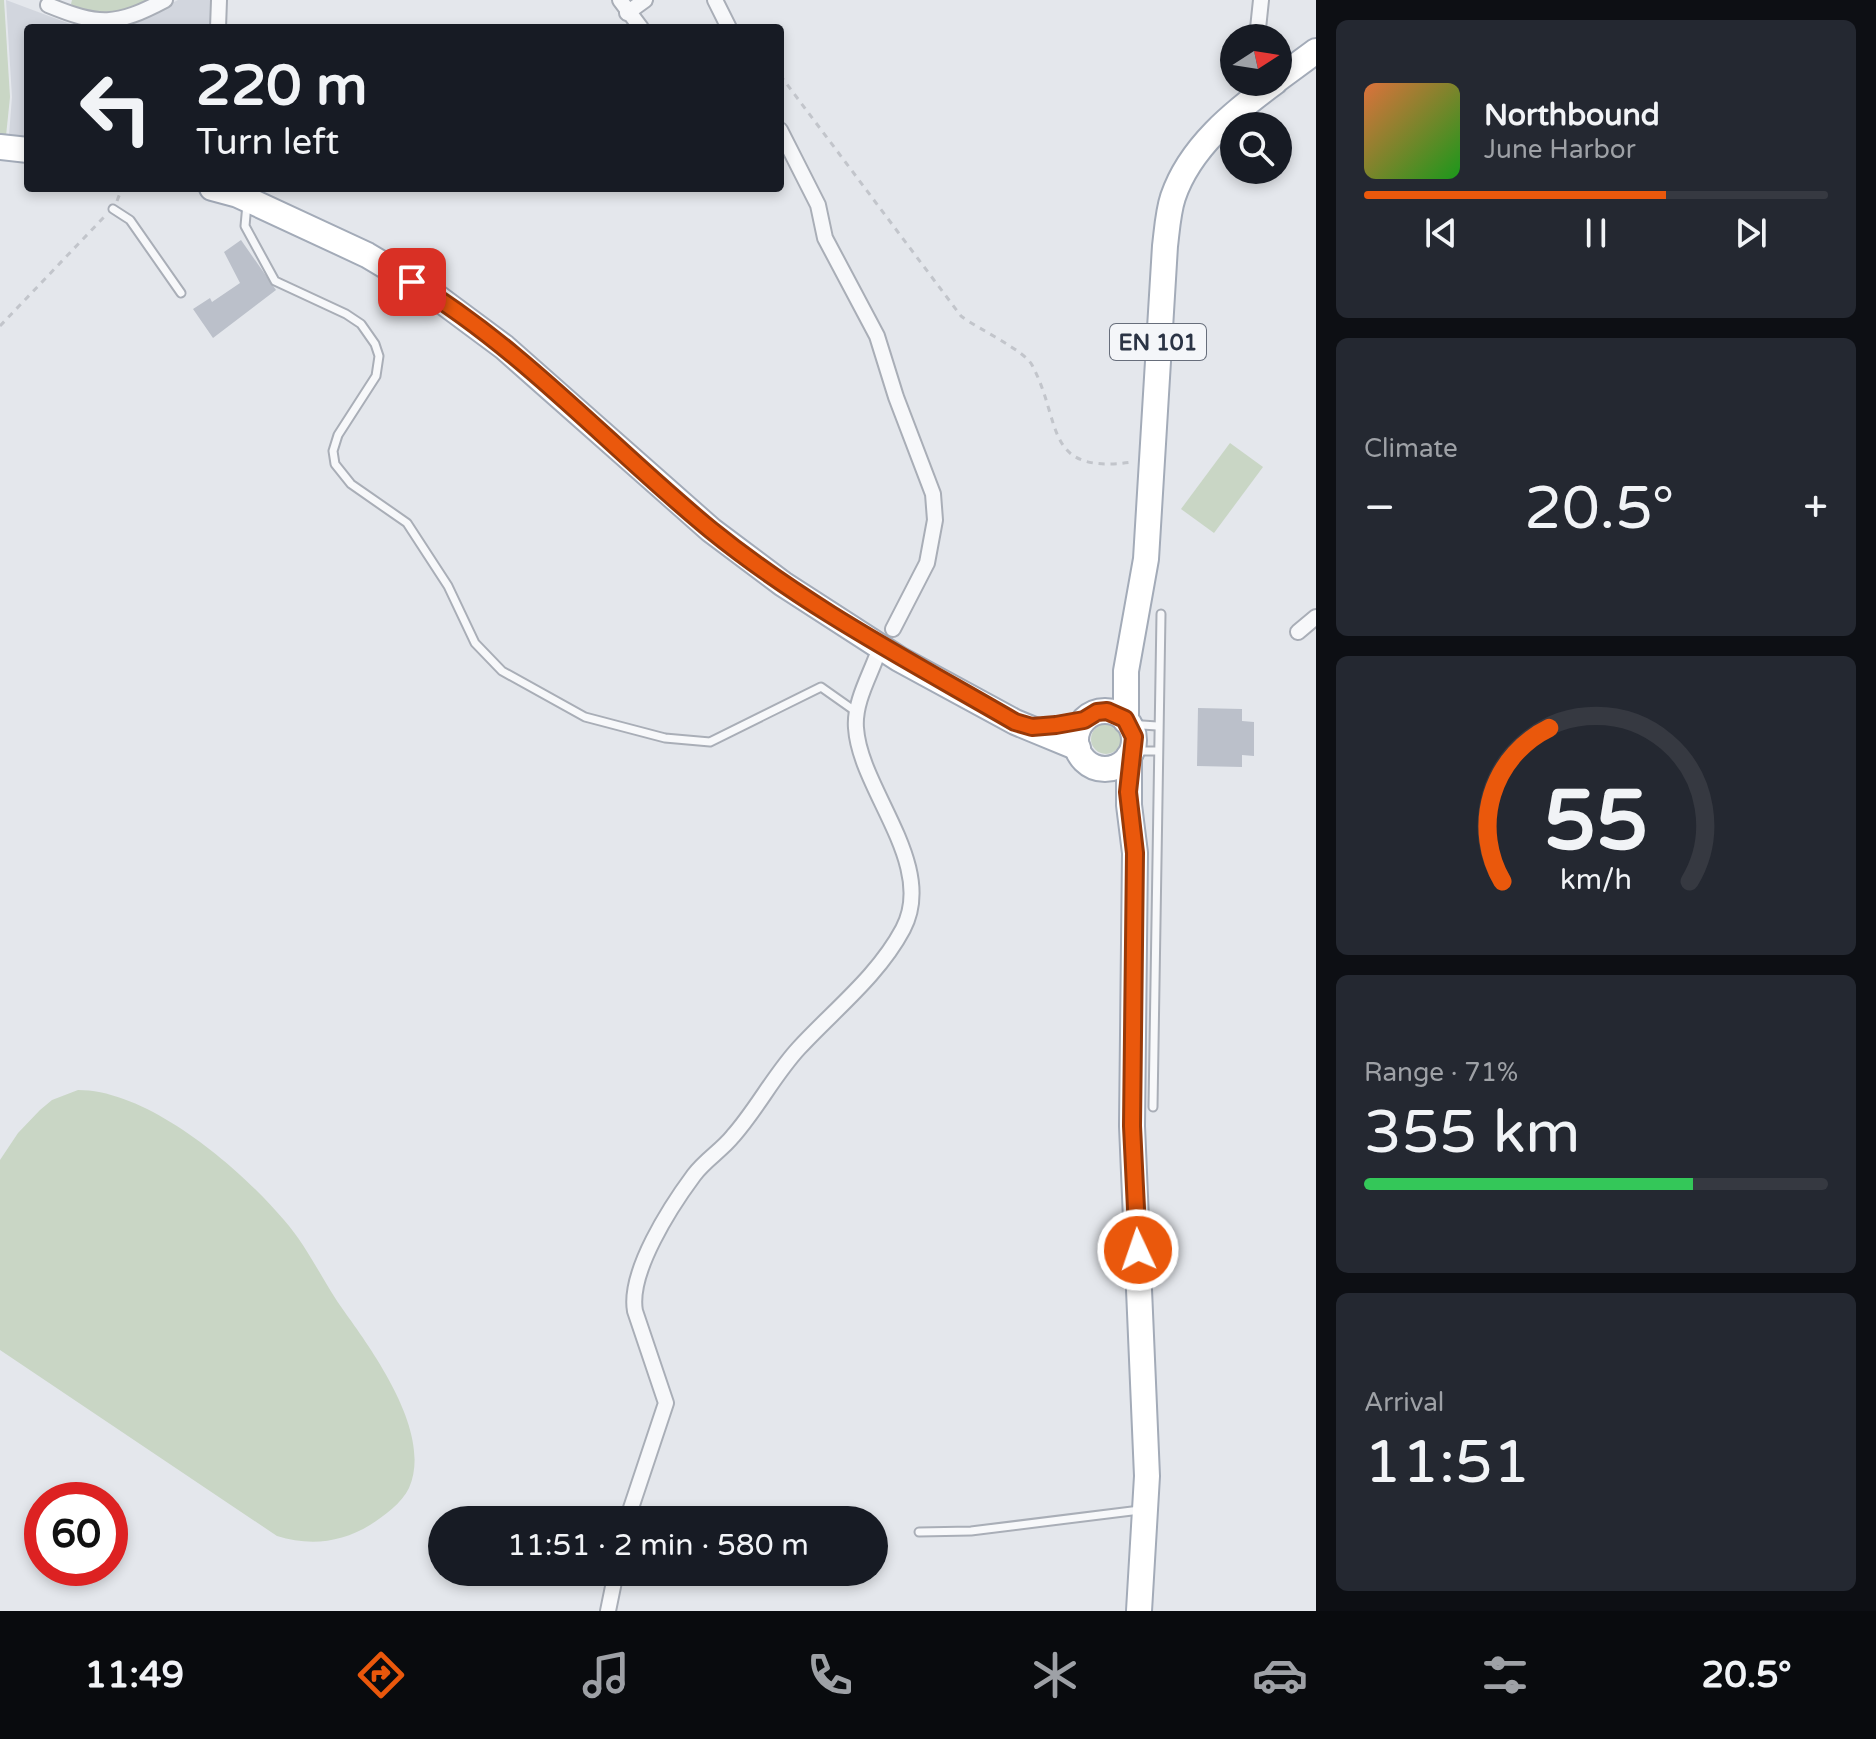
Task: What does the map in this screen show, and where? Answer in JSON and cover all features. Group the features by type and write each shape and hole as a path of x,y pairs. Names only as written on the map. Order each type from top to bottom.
{"main road":[{"name":"EN 101","path":"1292,68 1316,51"},
{"name":"EN 101","path":"1131,643 1146,559 1165,246 1173,197 1195,154 1219,127 1254,96"},
{"path":"0,147 24,150"},
{"path":"241,194 367,255 434,295 504,347 711,530 783,584 862,635 1015,722 1078,748"},
{"path":"1130,817 1120,795 1081,757 1077,733 1131,643"},
{"path":"1127,722 1126,671 1131,643"},
{"path":"1032,727 1117,712 1127,722 1134,737 1130,754 1130,817 1135,853 1132,1126 1144,1358 1146,1510 1139,1611"},
{"path":"1094,767 1113,768 1130,754"}],"street":[{"path":"48,5 85,20 112,23 165,0"},
{"path":"218,24 219,0"},
{"path":"638,24 624,6 645,0"},
{"path":"715,0 727,24"},
{"path":"1258,24 1261,0"},
{"path":"784,138 818,205 825,238 877,336 896,397 933,494 935,520 927,563 893,629"},
{"path":"1298,632 1316,617"},
{"path":"632,1506 666,1403 635,1311 633,1297 638,1274 696,1172 733,1137 796,1051 883,960 904,926 912,895 900,841 860,752 855,725 876,658"},
{"path":"608,1611 613,1586"}],"lane":[{"path":"241,194 245,226 275,281 346,314 361,324 375,344 379,356 376,376 338,435 333,451 335,464 351,484 407,523 448,586 475,643 502,671 585,717 665,738 710,742 810,689 821,687 857,713"},
{"path":"113,209 130,220 181,293"},
{"path":"1153,1107 1161,614"},
{"path":"1127,722 1157,726"},
{"path":"1130,754 1158,751"},
{"path":"919,1532 971,1531 1146,1510"}],"path":[{"path":"784,80 961,316 987,335 1020,350 1032,365 1046,408 1065,447 1081,462 1103,466 1151,459"},
{"path":"0,326 113,209 120,192"}],"shaded area":[{"path":"6,0 70,24 24,24 24,137 9,135 12,97"},
{"path":"178,0 216,0 216,24 131,24"}],"green space":[{"path":"0,0 4,0 10,97 6,136 0,140"},
{"path":"72,0 154,0 122,14 101,17 81,12 71,4"},
{"path":"1230,443 1263,467 1214,533 1181,509"},
{"path":"1106,724 1117,728 1121,739 1117,750 1106,754 1095,750 1091,739 1095,728"},
{"path":"78,1090 105,1093 134,1103 163,1117 191,1136 265,1199 301,1242 384,1371 407,1419 413,1443 414,1467 409,1488 381,1518 348,1536 325,1541 301,1541 277,1536 0,1350 0,1160 18,1133 40,1110 52,1100"}],"building":[{"path":"241,240 276,290 213,338 193,309 210,298 212,302 240,283 224,252"},
{"path":"1198,708 1242,709 1242,721 1254,722 1254,756 1242,755 1242,767 1197,766"}],"route":[{"path":"412,282 504,347 711,530 783,584 899,659 1015,722 1032,727 1084,720 1097,712 1107,711 1117,712 1131,727 1134,737 1129,756 1128,792 1135,853 1132,1126 1138,1250"}]}
